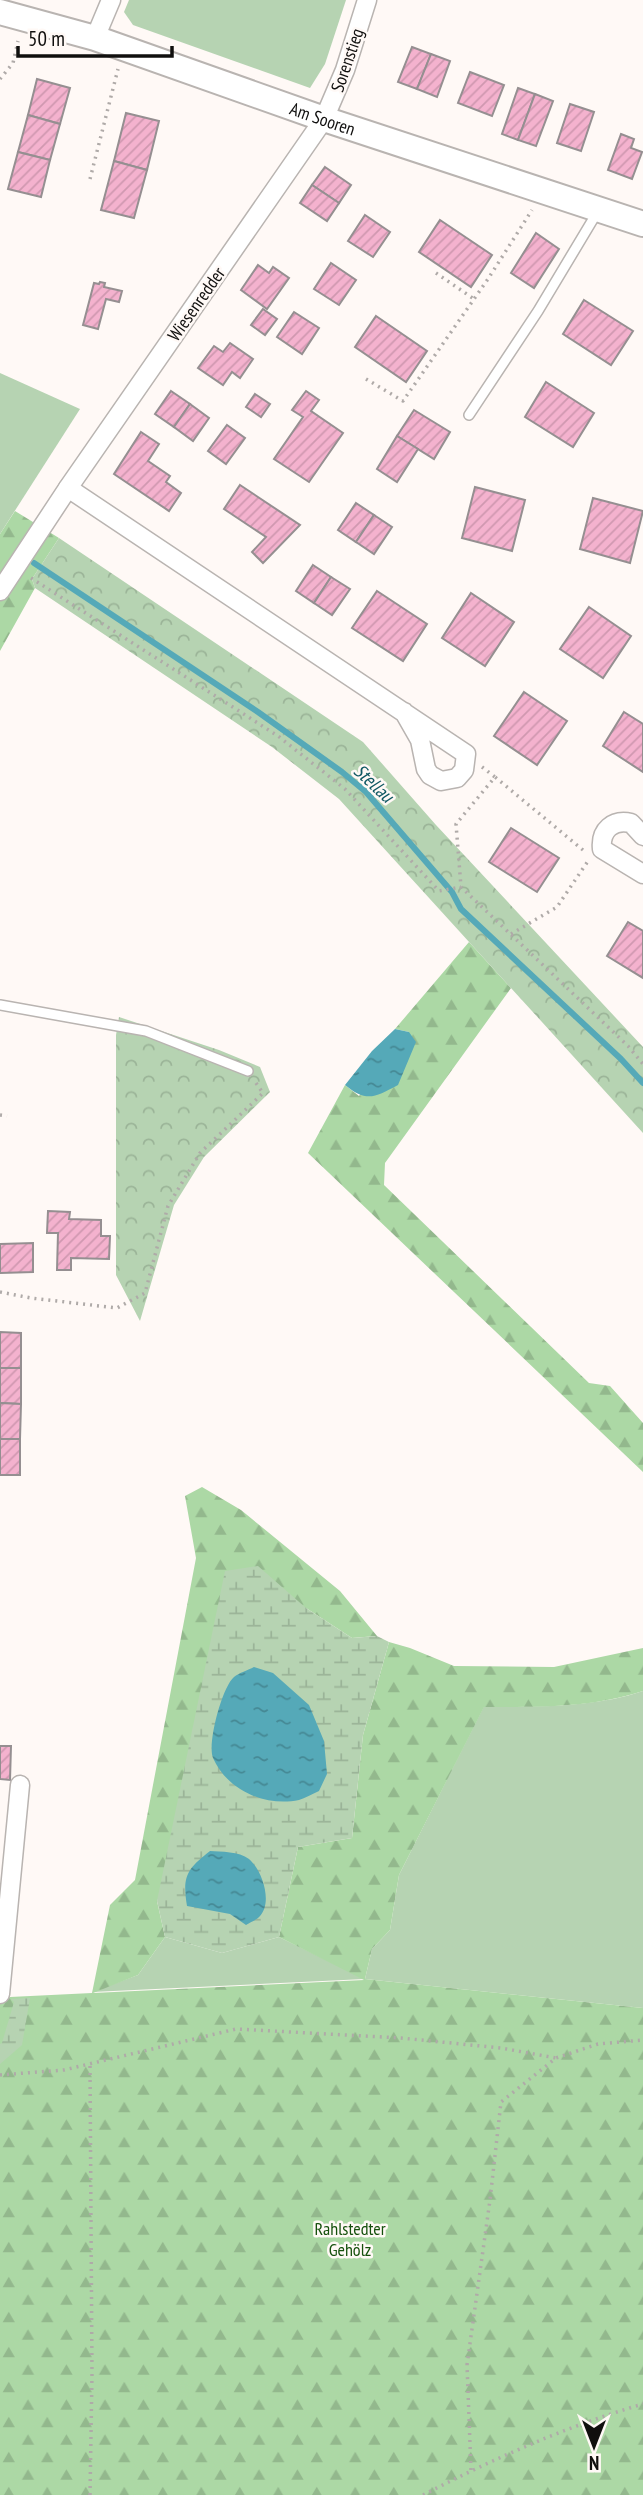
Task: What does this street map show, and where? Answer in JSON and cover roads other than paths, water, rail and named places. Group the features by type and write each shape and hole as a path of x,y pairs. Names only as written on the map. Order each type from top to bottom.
{"street":[{"path":"95,38 111,0"},
{"name":"Sorenstieg","path":"324,119 345,70 367,0"},
{"name":"Am Sooren","path":"11,15 95,38 324,119 643,224"},
{"name":"Wiesenredder","path":"0,591 68,488 324,119"},
{"path":"68,488 404,712"},
{"path":"643,836 631,823 616,823 605,831 601,845 602,849 643,874"},
{"path":"0,1994 20,1785"}],"lane":[{"path":"469,415 538,310 599,209"},
{"path":"0,1005 146,1031 248,1071"}],"water":[{"path":"395,1029 409,1032 416,1042 398,1085 383,1093 365,1096 345,1085 372,1051"},
{"path":"254,1667 273,1673 309,1705 324,1741 327,1774 319,1791 299,1800 273,1801 248,1794 228,1779 213,1758 214,1729 220,1703 229,1683 234,1677"},
{"path":"210,1851 230,1852 249,1859 254,1864 262,1878 266,1895 264,1910 257,1919 246,1925 230,1914 187,1906 185,1887 188,1874"}],"waterway":[{"name":"Stellau","path":"34,563 258,712 366,792 452,892 461,909 621,1059 643,1083"}],"park label":[{"name":"Rahlstedter Gehölz","path":"350,2238"}]}
